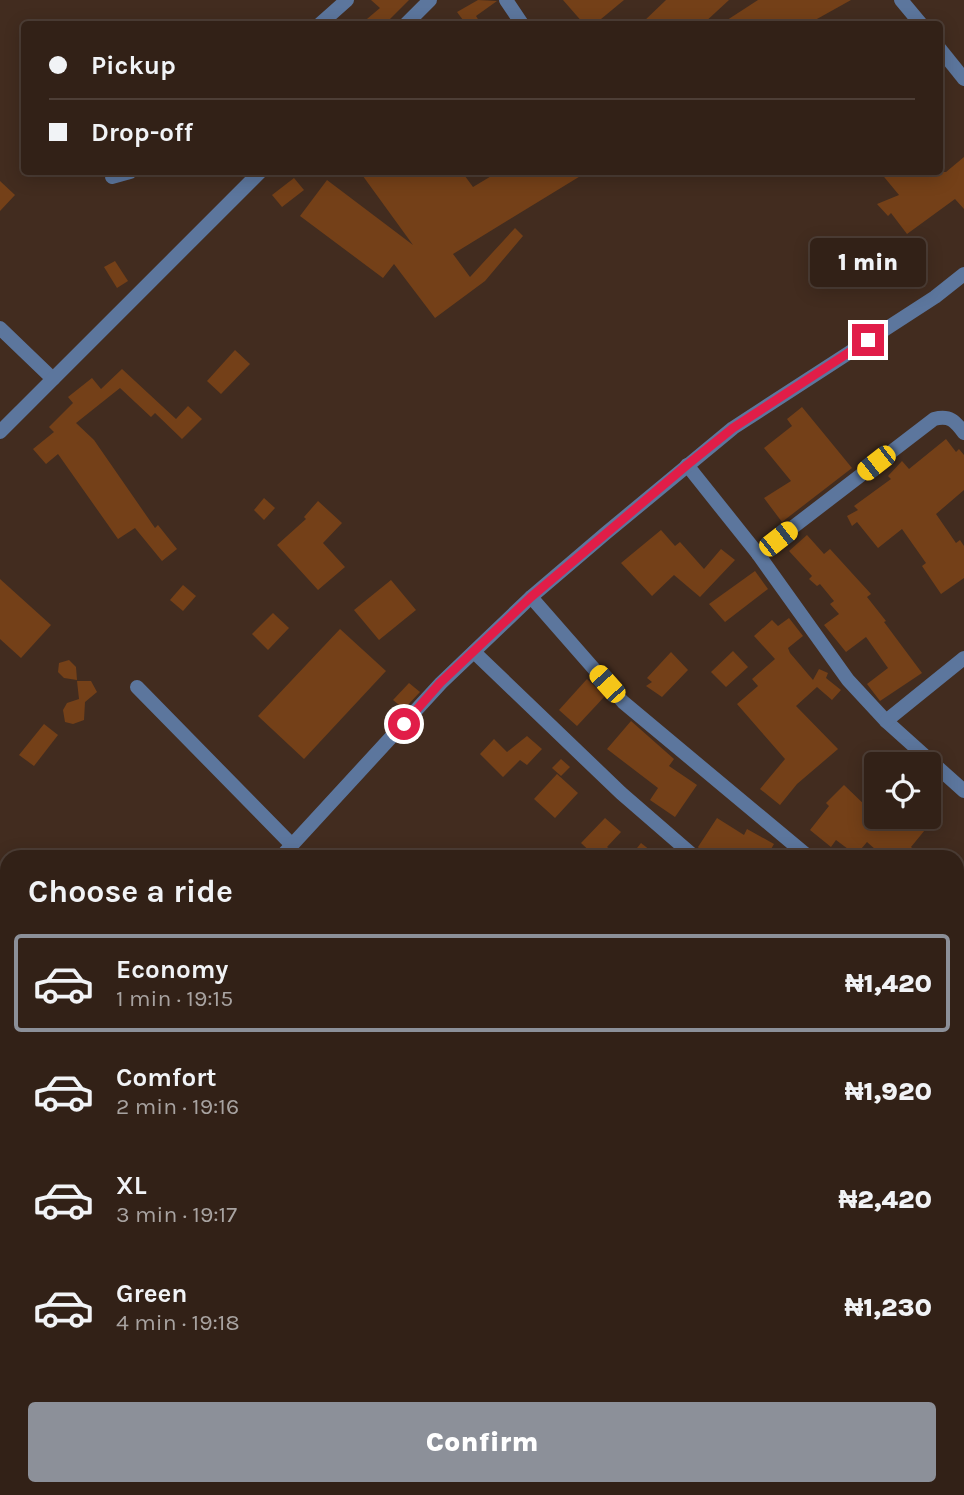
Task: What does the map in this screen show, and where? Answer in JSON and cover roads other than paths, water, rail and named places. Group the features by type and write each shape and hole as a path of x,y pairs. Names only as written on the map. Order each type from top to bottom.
{"street":[{"path":"323,21 347,0"},
{"path":"409,21 430,0"},
{"path":"506,0 520,21"},
{"path":"901,0 918,21"},
{"path":"943,53 964,79"},
{"path":"113,177 120,175"},
{"path":"0,432 257,175"},
{"path":"287,850 440,683 531,597 687,465 744,421 935,297 964,274"},
{"path":"0,328 53,379"},
{"path":"758,554 934,419 944,417 955,421 964,433"},
{"path":"687,465 758,554 848,680 886,721 964,791"},
{"path":"531,597 623,702 800,850"},
{"path":"474,652 621,793 687,850"},
{"path":"886,721 964,658"},
{"path":"136,687 292,845"}]}
